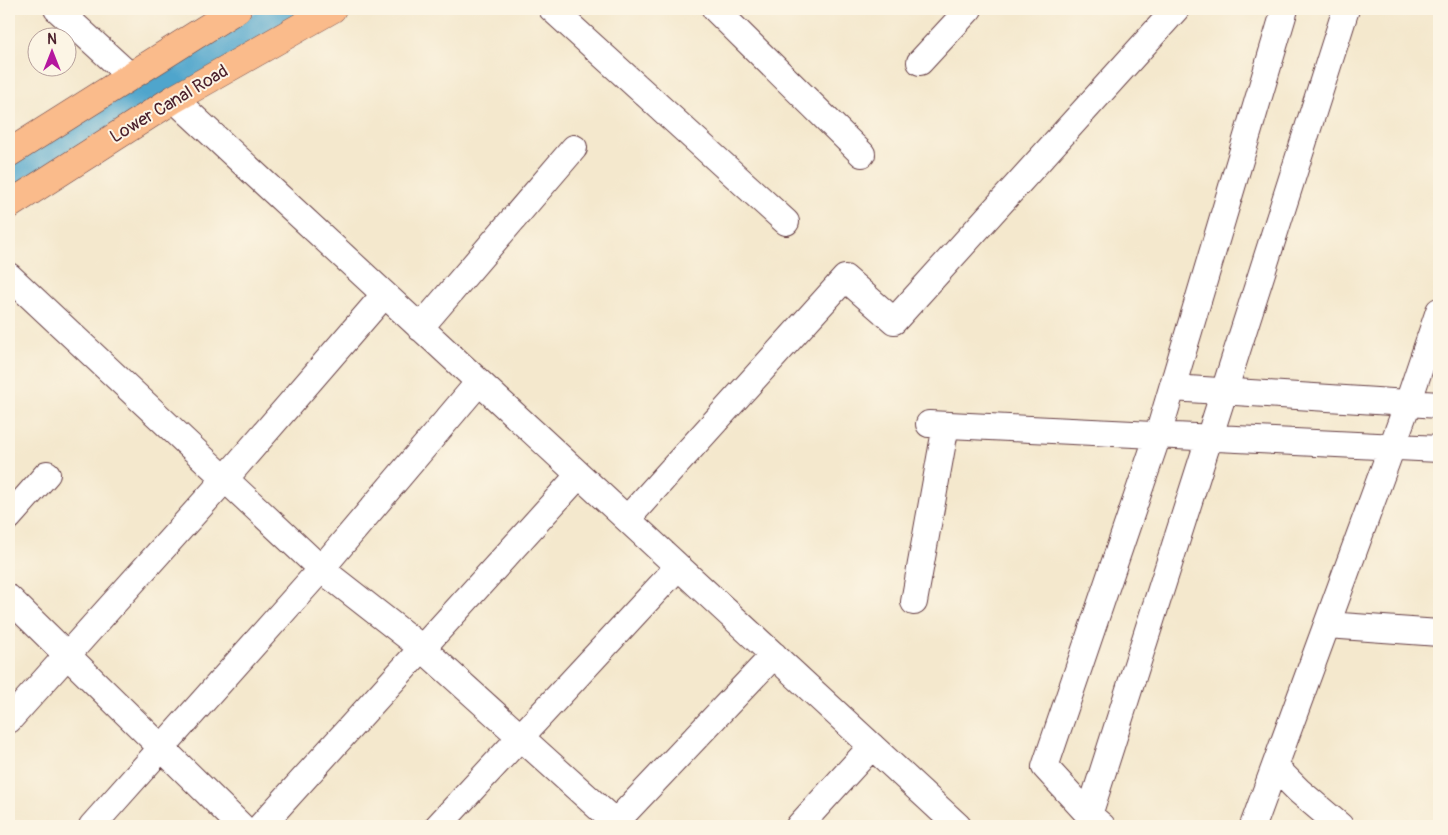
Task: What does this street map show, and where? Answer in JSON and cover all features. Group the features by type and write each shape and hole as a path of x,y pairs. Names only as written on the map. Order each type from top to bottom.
{"main road":[{"path":"9,152 237,9"},
{"name":"Lower Canal Road","path":"9,205 174,99 332,9"}],"street":[{"path":"57,9 130,76"},
{"path":"552,9 786,222"},
{"path":"715,9 862,154"},
{"path":"920,62 969,9"},
{"path":"627,519 844,278 894,321 1176,9"},
{"path":"1095,821 1045,767 1158,435 1285,9"},
{"path":"1095,821 1224,392 1346,9"},
{"path":"174,99 958,826"},
{"path":"420,328 574,148"},
{"path":"9,276 321,569 422,648 615,825 774,655"},
{"path":"9,720 384,295"},
{"path":"1253,826 1408,403 1439,311"},
{"path":"92,826 321,569 479,382"},
{"path":"1172,388 1439,405"},
{"path":"914,602 938,424 1439,450"},
{"path":"9,517 47,474"},
{"path":"261,826 579,475"},
{"path":"438,826 678,566"},
{"path":"9,598 241,826"},
{"path":"1327,625 1439,633"},
{"path":"800,826 872,746"},
{"path":"1275,767 1299,791 1340,826"}],"waterway":[{"path":"9,180 141,97 288,9"}]}
